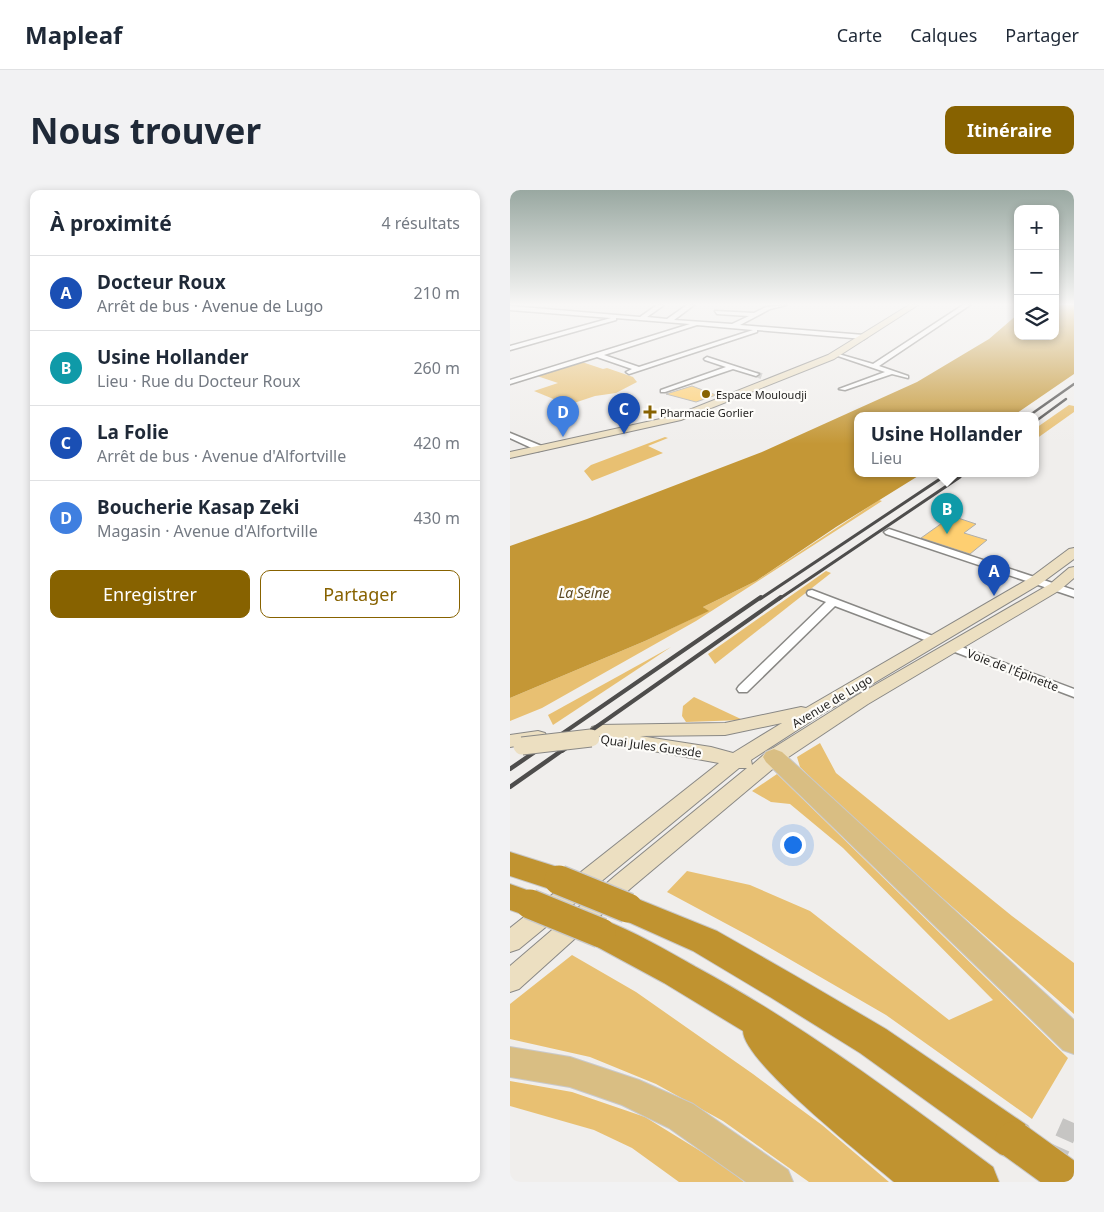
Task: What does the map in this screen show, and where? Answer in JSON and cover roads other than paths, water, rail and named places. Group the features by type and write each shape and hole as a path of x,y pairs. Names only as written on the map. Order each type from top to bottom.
{"highway":[{"path":"510,864 559,880 626,895 873,1041 1072,1182"},
{"path":"520,901 600,934 669,968 741,1011 841,1078 978,1182"},
{"path":"741,1011 801,1079 926,1182"},
{"path":"1014,1140 1074,1163"}],"main road":[{"path":"510,455 676,418 777,380 841,351"},
{"name":"Avenue de Lugo","path":"510,981 626,895 764,757 816,710 1035,581 1074,552"},
{"name":"Avenue de Lugo","path":"510,942 735,761 764,757 1054,587 1074,571"},
{"name":"Quai Jules Guesde","path":"520,743 595,734 725,729 816,710"},
{"path":"725,729 764,757 1072,1038"},
{"name":"Quai Jules Guesde","path":"595,734 711,754 735,761"},
{"path":"510,1062 570,1072 628,1091 681,1116 776,1182"}],"street":[{"path":"510,382 610,351"},
{"path":"629,372 693,351"},
{"path":"874,366 896,351"},
{"path":"837,354 906,377"},
{"path":"598,355 639,369"},
{"path":"707,359 756,374"},
{"path":"663,392 733,367"},
{"path":"843,389 892,372"},
{"path":"764,377 777,380"},
{"path":"510,435 541,449"},
{"path":"889,532 1074,594"},
{"path":"812,593 934,640"},
{"path":"743,688 833,601"},
{"name":"Voie de l'Épinette","path":"951,647 1074,694"}],"water":[{"name":"La Seine","path":"968,351 1074,351 1074,374 1018,412 854,412 854,477 917,477 836,527 756,581 703,607 709,611 645,641 510,698 510,546 587,519 762,452 917,382"}],"tunnel":[{"path":"756,374 764,377"},
{"path":"1053,1165 1074,1117"}],"railway":[{"path":"1034,412 1074,384"},
{"path":"1039,419 1066,399"},
{"path":"760,599 943,477"},
{"path":"779,599 960,477"},
{"path":"537,751 761,597"},
{"path":"562,751 781,597"},
{"path":"510,769 539,749"},
{"path":"510,787 564,749"}],"place":[{"name":"Espace Mouloudji","path":"706,394"},
{"name":"Pharmacie Gorlier","path":"650,412"},
{"name":"La Folie","path":"624,434"},
{"name":"Boucherie Kasap Zeki","path":"563,437"},
{"name":"Usine Hollander","path":"947,534"},
{"name":"Docteur Roux","path":"994,596"}]}
